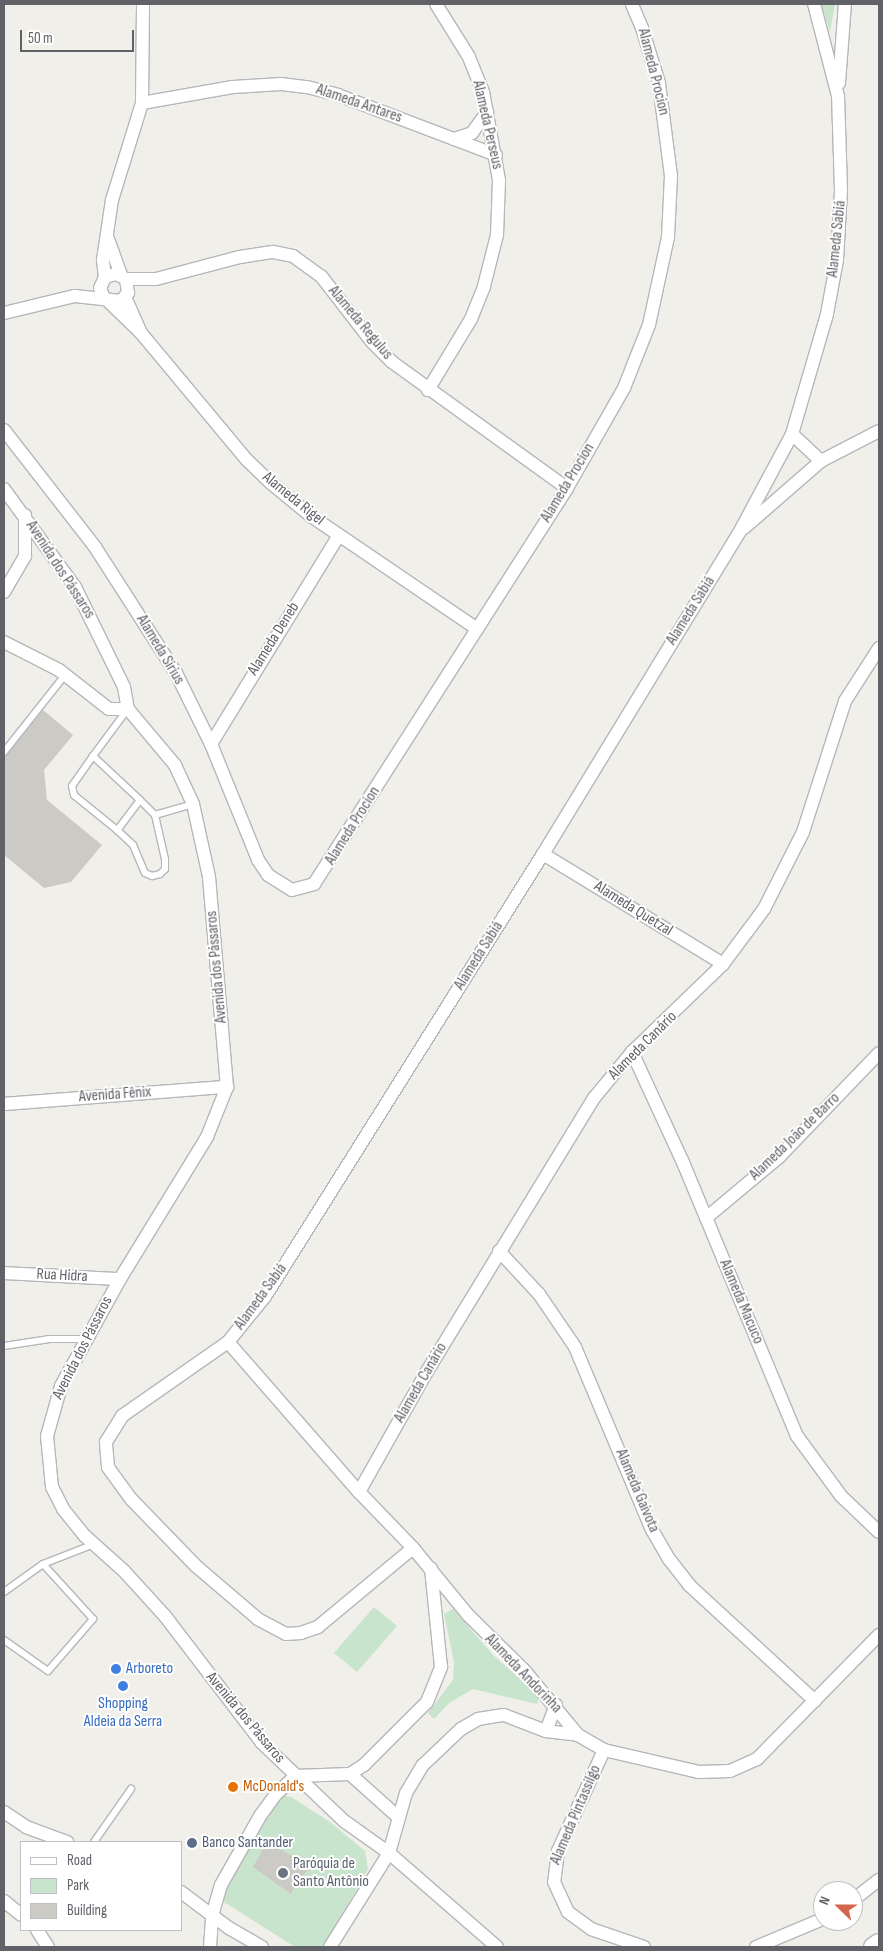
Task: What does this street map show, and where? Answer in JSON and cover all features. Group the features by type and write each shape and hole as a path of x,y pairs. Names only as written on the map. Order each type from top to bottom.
{"street":[{"path":"76,296 107,300 103,280 103,260 108,239 112,200 142,103 143,4"},
{"name":"Alameda Perseus","path":"428,390 471,319 491,263 497,235 496,155 487,112 469,57 436,4"},
{"name":"Alameda Procion","path":"283,888 302,890 322,876 567,488 624,388 649,325 668,237 671,176 666,124 659,83 642,28 632,4"},
{"name":"Alameda Sabiá","path":"413,1548 318,1626 301,1633 286,1634 258,1619 196,1566 131,1499 108,1467 105,1454 112,1430 122,1416 228,1342 266,1295 543,854 739,533 792,434 814,366 837,260 841,190 838,96 814,4"},
{"path":"838,96 845,4"},
{"name":"Alameda Antares","path":"142,103 233,87 280,84 307,87 338,95 496,155"},
{"path":"454,139 472,133 487,112"},
{"path":"108,239 124,277"},
{"name":"Alameda Regulus","path":"107,300 127,295 156,279 240,257 273,252 293,256 321,276 372,342 428,390 567,488"},
{"name":"Alameda Regulus","path":"103,280 124,277 156,279"},
{"name":"Alameda Rigel","path":"124,277 127,295 140,333"},
{"path":"4,313 76,296 103,280"},
{"name":"Alameda Rigel","path":"107,300 140,333 247,460 311,516 477,629"},
{"name":"Alameda Sirius","path":"4,430 95,548 176,673 211,744 258,860 268,875 283,888"},
{"path":"739,533 821,461 879,430"},
{"path":"792,434 821,461"},
{"name":"Avenida dos Pássaros","path":"4,489 60,564 91,617 124,686 128,709 175,766 193,804 209,877 227,1087 207,1137 120,1279 61,1386 52,1411 47,1462 52,1486 64,1509 94,1544 124,1571 164,1616 228,1702 296,1776 344,1821 388,1854 497,1947"},
{"path":"4,592 25,556 25,515"},
{"name":"Alameda Deneb","path":"211,744 339,535"},
{"path":"4,642 62,672 109,709 128,709"},
{"name":"Alameda Canário","path":"359,1492 500,1251 594,1098 632,1052 723,964 744,940 786,872 803,832 844,701 879,648"},
{"name":"Alameda Quetzal","path":"543,854 723,964"},
{"name":"Alameda Macuco","path":"632,1052 706,1218 797,1436 841,1496 879,1532"},
{"name":"Alameda João de Barro","path":"706,1218 778,1157 879,1053"},
{"name":"Avenida Fênix","path":"4,1104 227,1087"},
{"name":"Alameda Gaivota","path":"500,1251 545,1302 575,1348 651,1528 669,1559 689,1584 815,1701"},
{"name":"Rua Hidra","path":"4,1273 120,1279"},
{"name":"Alameda Andorinha","path":"228,1342 359,1492 413,1548 468,1615 556,1705 578,1735 604,1750 699,1772 730,1771 757,1759 879,1635"},
{"path":"210,1947 212,1916 220,1884 242,1844 276,1794 296,1776 350,1774 394,1737 427,1702 438,1683 441,1654 430,1569"},
{"path":"546,1731 556,1705"},
{"path":"330,1947 388,1854 397,1816 423,1765 461,1730 478,1719 504,1715 546,1731 578,1735"},
{"name":"Alameda Pintassilgo","path":"604,1750 558,1851 553,1870 554,1882 568,1912 591,1929 644,1947"},
{"path":"350,1774 397,1816"},
{"path":"4,1812 26,1827 63,1841"},
{"path":"863,1892 879,1880"},
{"path":"182,1893 212,1916 262,1947"},
{"path":"4,1901 20,1914"},
{"path":"756,1947 813,1923"},
{"path":"38,1931 48,1947"}],"lane":[{"path":"4,752 62,672"},
{"path":"93,756 155,815 166,859 165,869 160,874 152,876 144,873 133,845 71,791 93,756 128,709"},
{"path":"117,830 140,800"},
{"path":"155,815 193,804"},
{"path":"4,1346 48,1339 86,1339"},
{"path":"4,1592 43,1564 94,1544"},
{"path":"4,1640 48,1671 93,1619 43,1564"},
{"path":"95,1841 131,1789"}],"green space":[{"path":"821,4 835,4 830,32"},
{"path":"374,1607 397,1626 357,1672 334,1653"},
{"path":"453,1609 493,1655 539,1695 537,1704 473,1689 449,1703 434,1719 428,1713 453,1680 454,1662 444,1614"},
{"path":"281,1795 291,1797 330,1822 365,1851 368,1869 324,1946 295,1947 224,1902 224,1887"}],"building":[{"path":"43,710 73,735 44,770 47,800 102,845 71,882 44,888 4,855 4,757"},
{"name":"Paróquia de Santo Antônio","path":"267,1842 312,1867 299,1878 291,1894 253,1867"}],"place":[{"name":"Arboreto","path":"116,1669"},
{"name":"Shopping Aldeia da Serra","path":"123,1686"},
{"name":"McDonald's","path":"233,1787"},
{"name":"Banco Santander","path":"192,1843"},
{"name":"Paróquia de Santo Antônio","path":"283,1873"}]}
